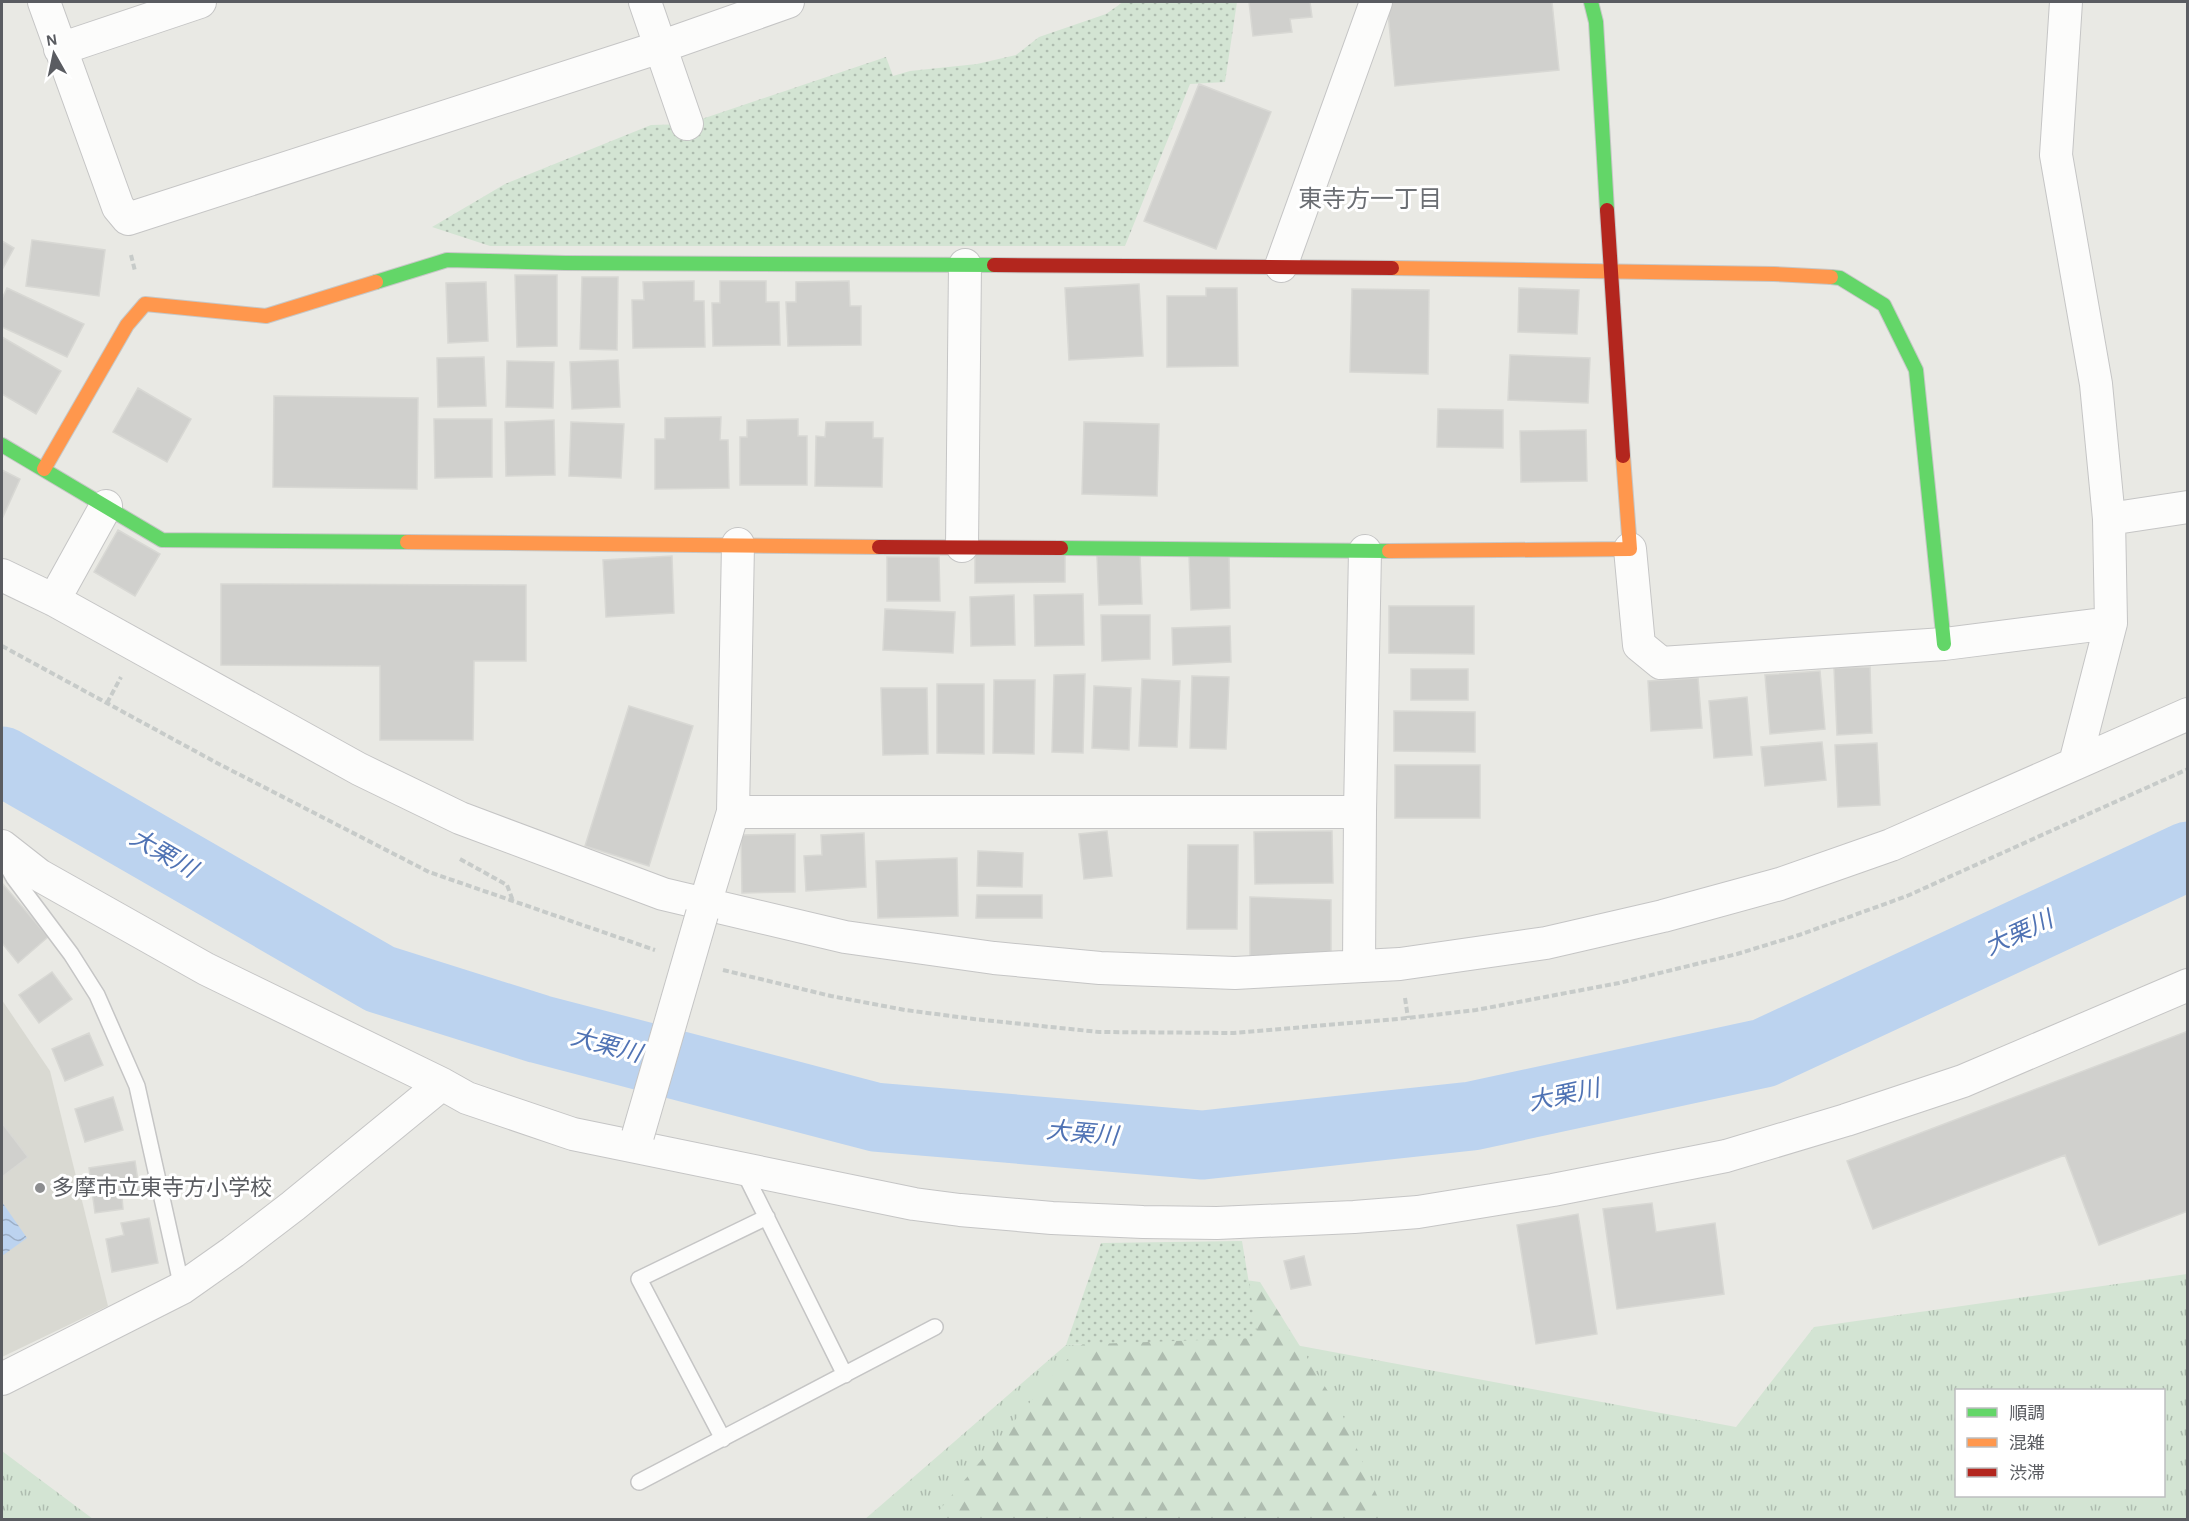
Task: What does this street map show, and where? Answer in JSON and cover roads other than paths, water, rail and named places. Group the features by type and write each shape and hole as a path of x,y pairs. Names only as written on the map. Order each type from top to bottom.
{"street":[{"path":"44,2 118,207 128,219 660,47 788,2"},
{"path":"60,48 200,2"},
{"path":"645,2 687,124"},
{"path":"1281,266 1377,2"},
{"path":"1591,2 1596,22 1610,271 1639,645 1660,663 1944,644 2111,623"},
{"path":"2066,2 2056,155 2097,384 2109,519 2111,623 2074,763"},
{"path":"44,469 127,325 145,304 266,316 447,260 565,263 1281,266 1774,274 1840,278 1884,304 1916,370 1944,644"},
{"path":"962,546 965,265"},
{"path":"2,445 162,540 1365,551 1630,549"},
{"path":"54,600 106,506"},
{"path":"2109,519 2187,507"},
{"path":"636,1140 733,812 738,544"},
{"path":"1359,966 1365,551"},
{"path":"2,575 54,600 286,731 460,818 703,909 845,937 994,958 1088,967 1235,973 1400,964 1546,943 1662,916 1780,884 1891,845 2187,714"},
{"path":"733,812 1360,812"},
{"path":"2,846 39,875 207,969 467,1098 573,1134 636,1140 742,1168 914,1204 1052,1218 1217,1223 1418,1212 1684,1166 1767,1144 1963,1081 2187,985"},
{"path":"2,1379 182,1288 293,1206 442,1084"}],"lane":[{"path":"2,857 14,878 71,954 97,995 137,1086 182,1288"},
{"path":"742,1168 845,1374"},
{"path":"723,1439 639,1279 767,1217"},
{"path":"639,1482 935,1327"}],"water":[{"path":"2,1202 27,1238 2,1256"}],"waterway":[{"name":"大栗川","path":"2,761 380,979 539,1029 875,1117 1203,1145 1472,1116 1764,1053 2188,856"}],"place":[{"name":"多摩市立東寺方小学校","path":"40,1188"}],"district":[{"name":"東寺方一丁目","path":"1370,200"}]}
